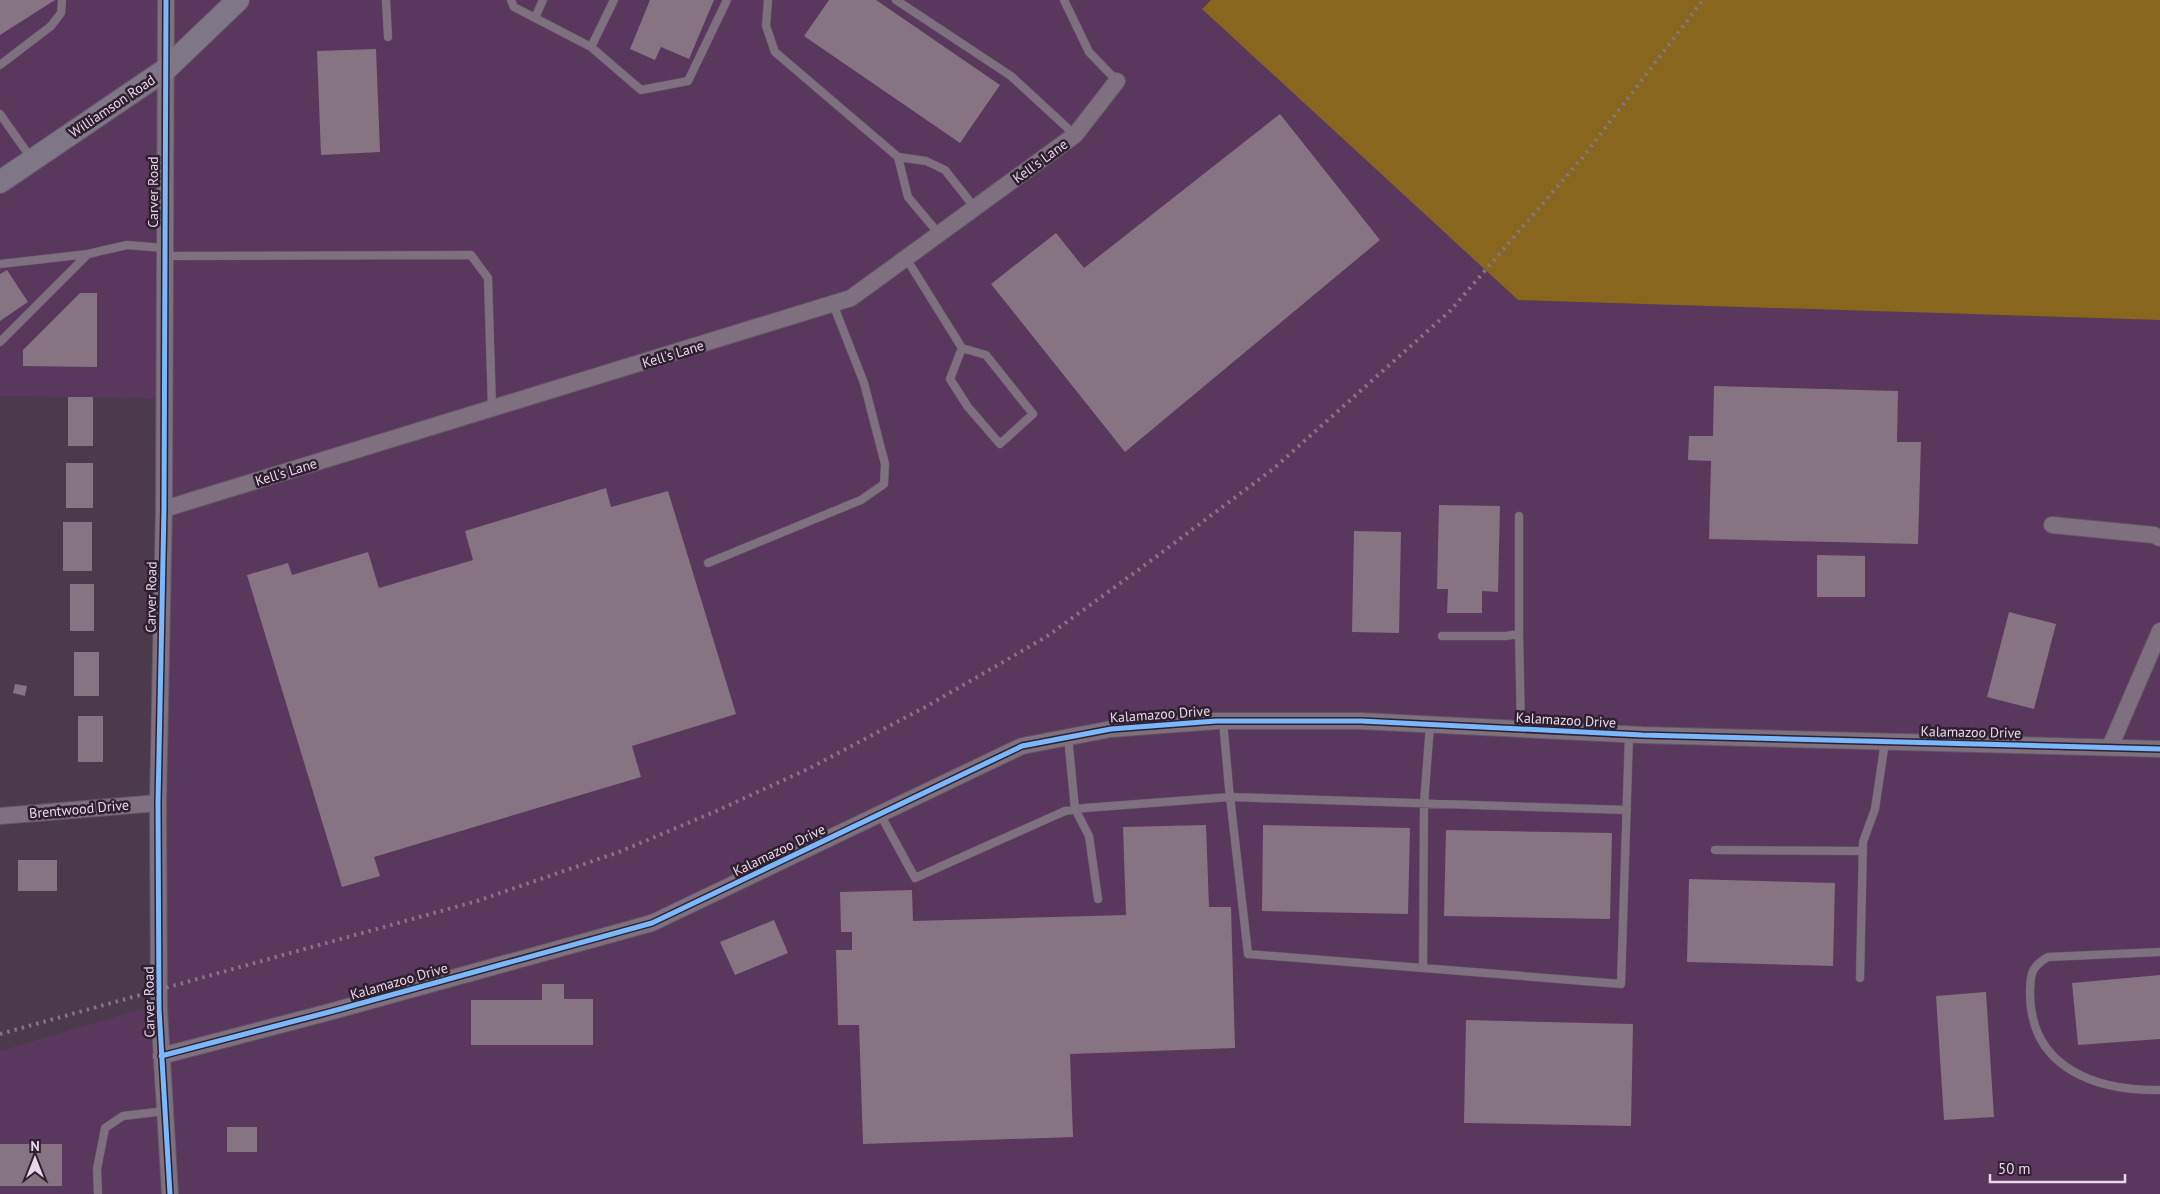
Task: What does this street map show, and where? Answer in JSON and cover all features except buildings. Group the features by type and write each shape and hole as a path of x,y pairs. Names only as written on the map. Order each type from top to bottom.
{"main road":[{"name":"Williamson Road","path":"0,182 165,70 238,0"}],"street":[{"name":"Carver Road","path":"166,0 164,509 158,803 159,1009 170,1194"},
{"name":"Kell's Lane","path":"164,509 492,410 851,298 1075,135 1117,81"},
{"path":"2052,525 2154,535 2160,538"},
{"path":"2110,747 2160,631"},
{"name":"Kalamazoo Drive","path":"161,1056 333,1011 652,923 1022,746 1111,729 1223,721 1361,721 1629,735 2160,748"},
{"name":"Brentwood Drive","path":"0,816 158,803"}],"lane":[{"path":"0,65 51,26 61,13 62,0"},
{"path":"386,0 388,36"},
{"path":"511,0 514,7 591,47 641,90 688,81 727,0"},
{"path":"535,18 543,0"},
{"path":"591,47 614,0"},
{"path":"768,0 766,26 775,52 898,157 926,160 945,170 975,208"},
{"path":"896,0 1011,76 1075,135"},
{"path":"1064,0 1089,52 1117,81"},
{"path":"0,114 32,159"},
{"path":"898,157 908,197 939,234"},
{"path":"0,264 88,254 127,245 164,252 471,254 488,278 492,410"},
{"path":"0,342 88,254"},
{"path":"906,258 962,348 986,354 1033,414 1000,444 968,407 950,379 962,348"},
{"path":"708,563 861,500 884,484 885,464 864,383 833,304"},
{"path":"1519,516 1521,729"},
{"path":"1442,636 1506,636 1519,634"},
{"path":"1223,721 1248,954 1621,984 1629,735"},
{"path":"1424,968 1424,804 1430,725"},
{"path":"1068,737 1076,809 1089,836 1098,899"},
{"path":"1860,978 1862,851 1863,842 1875,809 1885,742"},
{"path":"880,814 915,878 1065,811 1076,809 1230,796 1627,810"},
{"path":"1715,850 1862,851"},
{"path":"2160,952 2048,957 2036,964 2032,973 2030,998 2039,1038 2050,1053 2072,1071 2097,1082 2133,1090 2160,1090"},
{"path":"98,1194 97,1169 105,1128 123,1116 165,1111"}],"shaded area":[{"path":"0,0 1211,0 1202,8 1518,300 2160,320 2160,1194 0,1194 0,1051 165,1002 165,399 0,396"},
{"path":"1211,0 2160,0 2160,320 1518,300 1202,9"}],"railway":[{"path":"0,1034 477,901 619,852 714,812 810,768 929,705 1046,637 1273,469 1450,311 1583,157 1703,0"}],"cycle path":[{"path":"166,0 164,509 158,803 159,1009 170,1194"},
{"path":"161,1056 333,1011 652,923 1022,746 1111,729 1216,721 1361,721 1642,735 2160,749"}]}
